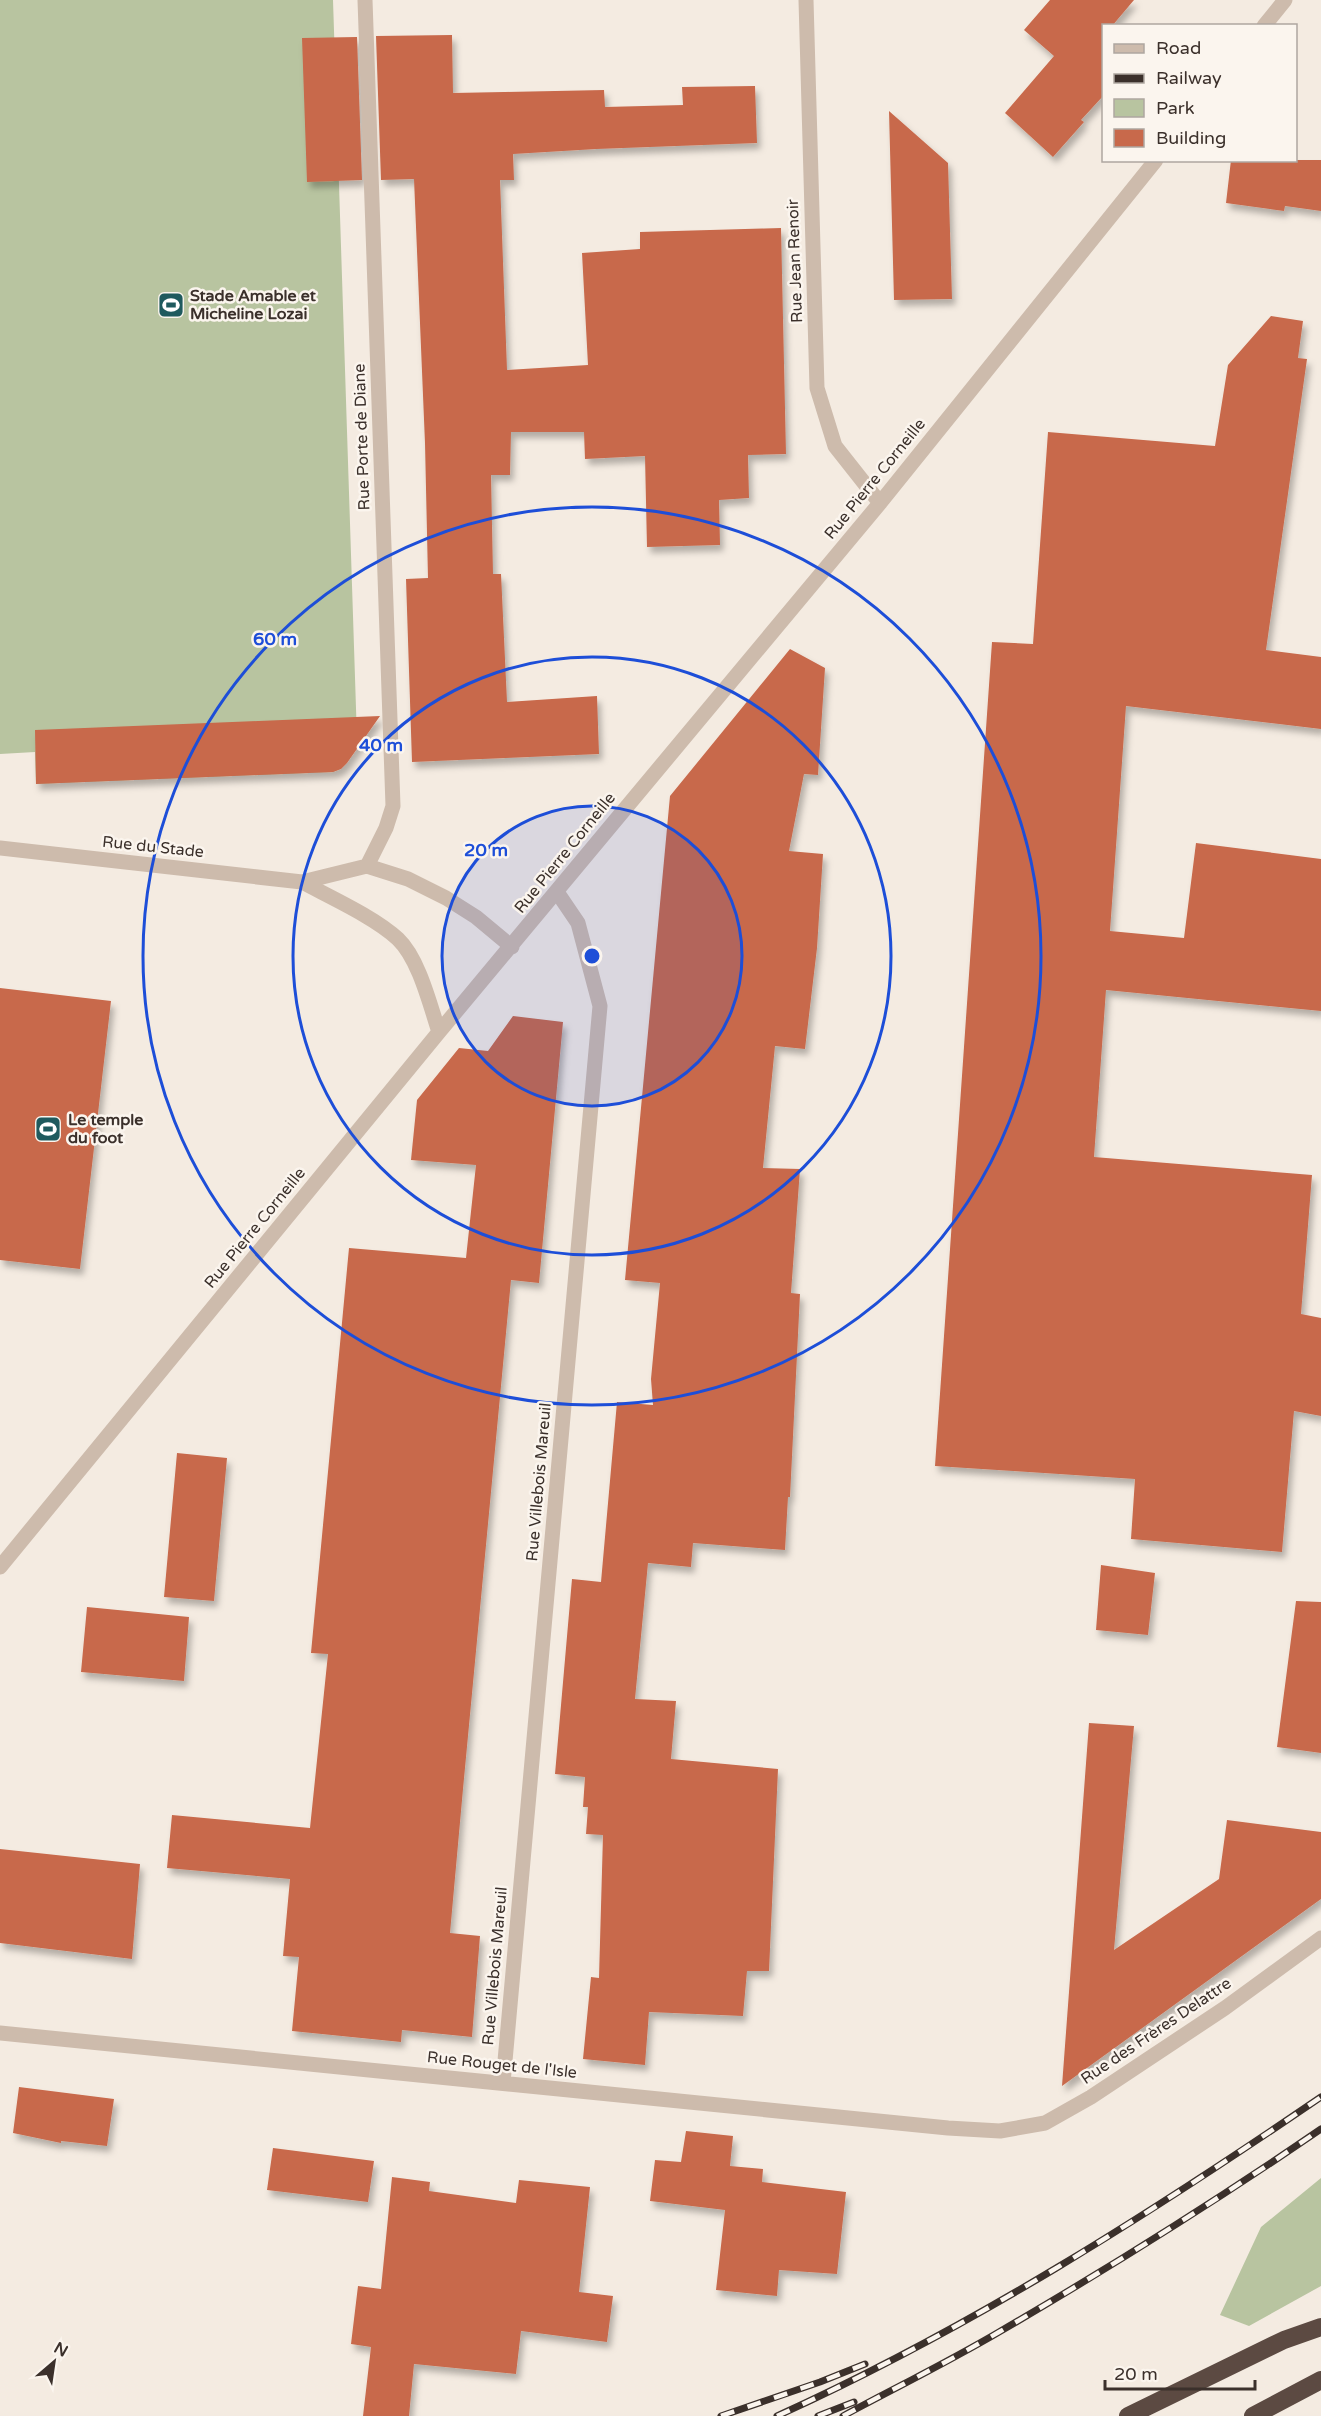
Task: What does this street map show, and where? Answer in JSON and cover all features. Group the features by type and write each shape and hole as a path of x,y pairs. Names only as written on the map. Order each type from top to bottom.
{"highway":[{"path":"1128,2416 1284,2340 1321,2327"},
{"path":"1253,2416 1321,2380"}],"street":[{"name":"Rue Porte de Diane","path":"365,0 393,806 386,828 367,866"},
{"name":"Rue Jean Renoir","path":"806,0 817,388 835,446 880,503"},
{"path":"1266,24 1285,0"},
{"name":"Rue Pierre Corneille","path":"0,1567 439,1032 880,503 1154,162"},
{"name":"Rue du Stade","path":"0,848 302,882 367,866"},
{"path":"367,866 408,879 446,898 476,917 512,947"},
{"name":"Rue du Stade","path":"302,882 363,915 399,940 419,973 439,1032"},
{"name":"Rue Villebois Mareuil","path":"503,2083 600,1006 578,923 557,892"},
{"name":"Rue des Frères Delattre","path":"1000,2131 1045,2123 1091,2097 1225,2008 1321,1938"},
{"name":"Rue Rouget de l'Isle","path":"0,2033 936,2127 1000,2131"}],"green space":[{"name":"Stade Amable et Micheline Lozai","path":"0,0 333,0 357,739 346,763 333,772 36,784 35,752 0,754"},
{"path":"1321,2178 1321,2286 1249,2326 1220,2315 1261,2227"}],"building":[{"path":"1050,0 1134,0 1114,24 1102,24 1102,97 1081,120 1084,122 1053,157 1005,113 1054,56 1024,30"},
{"path":"452,35 453,93 604,90 605,107 683,105 682,87 755,86 757,143 513,154 514,180 500,180 507,370 588,365 582,253 640,249 640,232 781,228 786,454 748,455 749,498 719,500 720,545 647,547 645,456 585,459 584,432 511,432 510,475 491,475 493,574 501,574 507,702 597,696 599,754 412,762 406,579 428,578 414,179 381,180 376,36"},
{"path":"357,37 362,180 307,182 302,38"},
{"path":"889,111 948,163 952,299 894,300"},
{"path":"1321,160 1321,211 1285,206 1284,211 1226,203 1231,162"},
{"path":"1271,316 1303,321 1298,358 1307,359 1266,650 1321,657 1321,729 1126,706 1110,931 1184,938 1196,843 1321,859 1321,1011 1106,990 1094,1157 1312,1175 1301,1314 1321,1318 1321,1416 1294,1411 1282,1552 1131,1539 1135,1479 935,1466 992,642 1033,644 1048,432 1215,446 1228,365"},
{"path":"790,649 825,668 818,775 804,774 789,851 823,854 817,948 805,1049 775,1046 763,1168 800,1169 791,1293 800,1294 790,1497 788,1497 785,1550 693,1543 691,1567 648,1563 635,1699 676,1701 671,1759 778,1769 769,1971 747,1971 743,2016 649,2012 645,2065 583,2059 591,1977 599,1978 603,1835 586,1834 588,1807 583,1807 585,1777 555,1774 572,1579 601,1582 617,1402 653,1405 651,1379 660,1283 625,1280 670,796"},
{"path":"380,716 347,763 341,769 333,772 36,784 35,730"},
{"name":"Le temple du foot","path":"0,988 111,1001 80,1269 0,1260"},
{"path":"513,1016 563,1022 539,1283 511,1280 450,1933 480,1936 472,2037 402,2030 401,2042 292,2031 299,1957 283,1956 290,1879 167,1868 172,1815 310,1828 328,1654 311,1653 349,1248 466,1258 476,1165 411,1160 417,1100 459,1048 488,1051"},
{"path":"177,1453 227,1458 214,1601 164,1597"},
{"path":"1101,1565 1155,1573 1148,1635 1096,1630"},
{"path":"1296,1601 1321,1602 1321,1753 1277,1747"},
{"path":"87,1607 189,1617 184,1681 81,1672"},
{"path":"1089,1723 1134,1726 1114,1950 1219,1879 1227,1820 1321,1832 1321,1899 1062,2086"},
{"path":"0,1849 140,1864 132,1959 0,1943"},
{"path":"19,2087 114,2099 107,2146 61,2141 61,2143 13,2133"},
{"path":"686,2131 733,2136 730,2166 763,2169 762,2182 846,2192 837,2274 779,2270 777,2296 716,2290 725,2210 650,2201 655,2160 681,2162"},
{"path":"273,2148 374,2161 368,2202 267,2190"},
{"path":"392,2177 430,2182 429,2191 516,2203 519,2180 590,2187 579,2292 613,2296 607,2342 521,2331 516,2374 414,2364 409,2416 363,2416 371,2347 351,2344 358,2286 381,2289"}],"railway":[{"path":"777,2416 919,2346 988,2308 1123,2227 1321,2097"},
{"path":"843,2416 980,2343 1081,2283 1202,2208 1321,2129"},
{"path":"721,2416 865,2364"},
{"path":"818,2416 854,2402"}],"place":[{"name":"Stade Amable et Micheline Lozai","path":"171,305"},
{"name":"Le temple du foot","path":"48,1129"}]}
